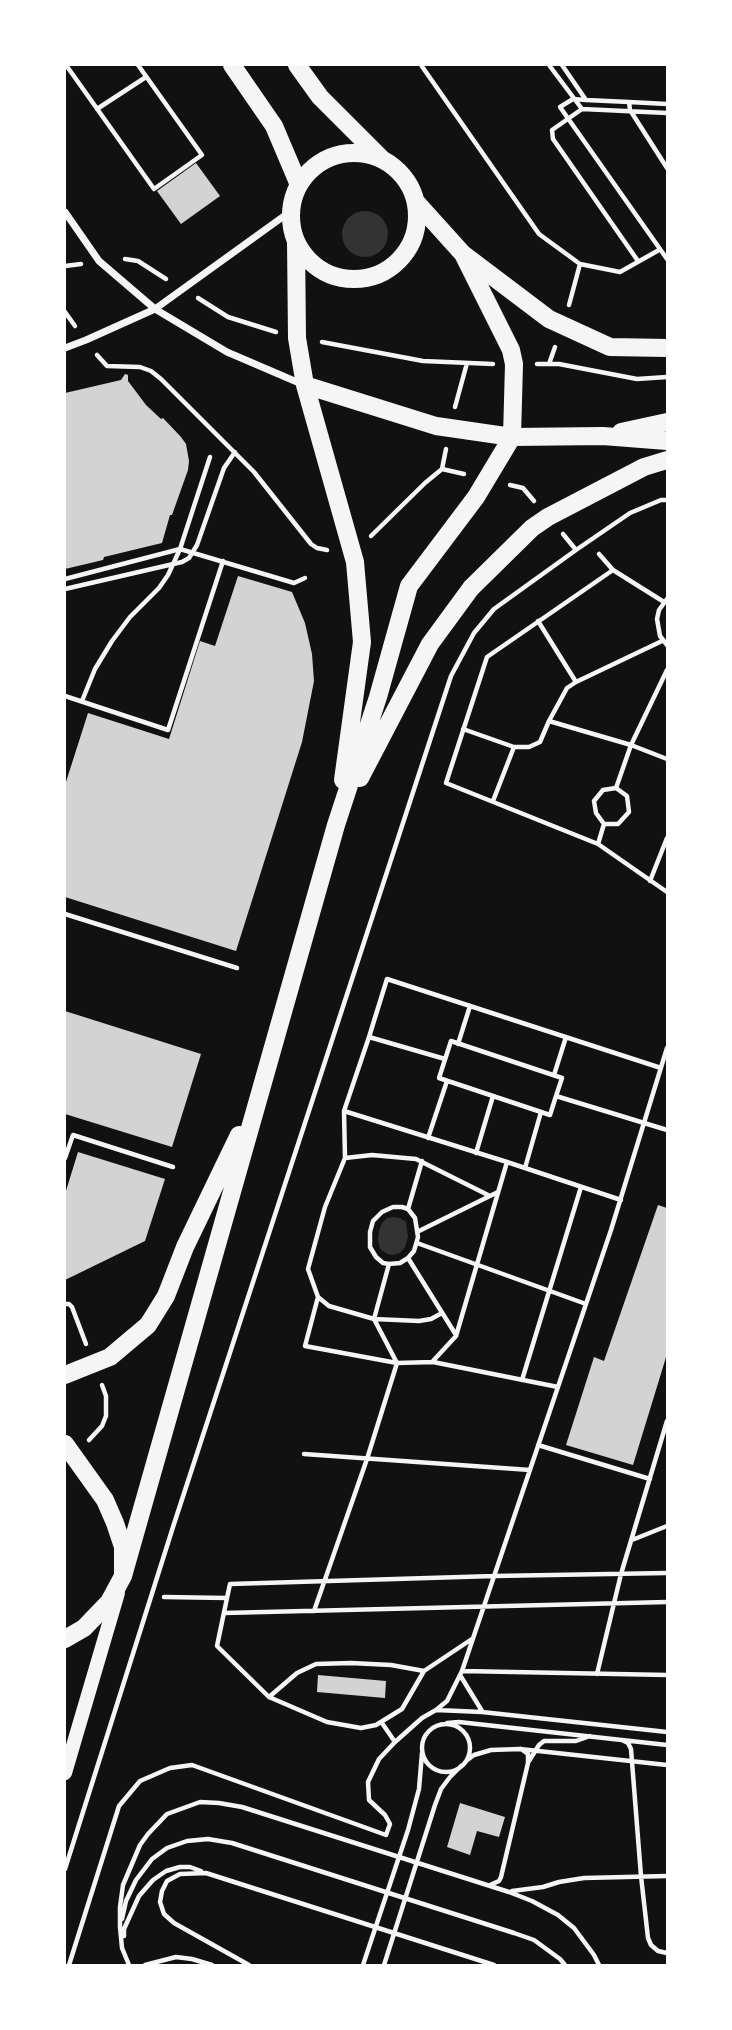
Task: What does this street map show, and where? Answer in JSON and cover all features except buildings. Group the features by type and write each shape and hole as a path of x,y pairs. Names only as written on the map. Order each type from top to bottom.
{"main road":[{"path":"232,65 274,126 299,185"},
{"path":"297,65 320,97 381,158 397,169 410,185 417,203 418,222 404,256 390,268 373,276 355,279 337,277 320,269 306,256 296,241 291,226 293,198 299,185 314,167 335,155 358,153 381,158"},
{"path":"417,203 463,254 549,319 610,347 667,348"},
{"path":"296,241 297,338 305,385 355,562 362,642 336,825"},
{"path":"65,1773 336,825 378,697 409,586 476,497 512,437 514,364 511,350 463,254"},
{"path":"305,385 436,426 512,437 603,436 667,441"},
{"path":"603,436 667,422"},
{"path":"336,825 430,644 471,589 532,528 548,517 644,467 667,460"},
{"path":"65,1375 110,1357 148,1325 166,1296 185,1247 260,1090"},
{"path":"65,1444 105,1500 123,1547 123,1576 108,1602 84,1628 65,1639"}],"street":[{"path":"65,348 155,309 291,211"},
{"path":"65,212 99,261 155,309 227,352 305,385"}],"path":[{"path":"66,65 154,189 202,155 138,65"},
{"path":"421,65 539,234 580,264 620,272 659,250"},
{"path":"549,65 582,109"},
{"path":"562,65 586,100"},
{"path":"97,109 146,77"},
{"path":"667,104 573,99 560,107 667,259"},
{"path":"629,102 630,110 667,168"},
{"path":"638,261 553,139 552,130 582,109 667,113"},
{"path":"572,298 580,264"},
{"path":"203,302 233,319 297,338 423,361 467,363 460,383"},
{"path":"65,312 107,366 140,367 151,371 235,452 317,548 331,550 366,541 442,469 464,474"},
{"path":"549,365 636,380 667,377"},
{"path":"65,589 182,562 193,553 224,468 235,452"},
{"path":"82,701 95,669 112,641 130,617 159,588 173,564 210,457"},
{"path":"523,488 536,502"},
{"path":"65,1869 173,1527 451,676 474,633 494,609 630,513 667,500"},
{"path":"562,533 576,550"},
{"path":"65,579 180,549 294,583 305,578"},
{"path":"599,554 613,570 666,601 657,619 657,628 662,641 667,645"},
{"path":"65,696 168,730 223,561"},
{"path":"613,570 487,657 446,783 598,844 667,892"},
{"path":"538,621 576,682"},
{"path":"463,729 514,747 529,747 540,742 567,688 662,641"},
{"path":"616,788 631,745 667,670"},
{"path":"549,721 631,745 667,759"},
{"path":"493,801 514,747"},
{"path":"616,788 627,796 629,812 618,824 604,824 596,813 594,801 603,790 616,788"},
{"path":"598,844 604,824"},
{"path":"650,881 667,838"},
{"path":"65,914 237,968"},
{"path":"442,1313 419,1321 374,1320 329,1306 318,1297 308,1269 325,1207 345,1158 344,1111 387,979 660,1068"},
{"path":"458,1044 470,1006"},
{"path":"369,1037 445,1059"},
{"path":"554,1075 565,1037"},
{"path":"451,1041 562,1078 550,1115 439,1079 445,1059 451,1041"},
{"path":"69,1965 119,1806 140,1781 170,1768 192,1765 386,1835 390,1825 385,1815 369,1800 368,1782 379,1759 395,1742 447,1700 461,1673 621,1200 667,1048"},
{"path":"428,1138 447,1082"},
{"path":"476,1153 493,1096"},
{"path":"556,1096 667,1130"},
{"path":"344,1111 621,1200"},
{"path":"525,1168 541,1112"},
{"path":"65,1158 73,1135 173,1167"},
{"path":"345,1158 372,1155 422,1161 490,1196"},
{"path":"408,1209 422,1161"},
{"path":"433,1362 456,1336 507,1162"},
{"path":"522,1380 580,1187"},
{"path":"419,1231 499,1191"},
{"path":"393,1207 408,1209 415,1218 419,1231 417,1243 408,1258 400,1263 383,1263 370,1247 373,1222 382,1212 393,1207"},
{"path":"417,1243 586,1304"},
{"path":"408,1258 456,1336"},
{"path":"314,1611 397,1363 374,1320 389,1264"},
{"path":"318,1297 305,1346 397,1363 433,1362 558,1387"},
{"path":"597,1674 621,1574 667,1421"},
{"path":"538,1446 650,1479"},
{"path":"304,1454 530,1470"},
{"path":"631,1540 667,1526"},
{"path":"473,1639 424,1671 402,1709 382,1723 361,1728 327,1723 269,1697 217,1646 230,1584 667,1573"},
{"path":"164,1597 227,1598"},
{"path":"225,1613 667,1602"},
{"path":"269,1697 297,1673 316,1664 391,1665 424,1671"},
{"path":"461,1673 667,1675"},
{"path":"461,1673 482,1712"},
{"path":"436,1710 482,1712 667,1732"},
{"path":"382,1723 395,1742"},
{"path":"447,1723 461,1728 469,1741 466,1761"},
{"path":"363,1965 419,1789 423,1739 433,1727 459,1723 667,1745"},
{"path":"528,1763 544,1741 576,1741 590,1736"},
{"path":"622,1740 631,1749 648,1938 658,1951 667,1953"},
{"path":"487,1885 499,1881 501,1877 528,1763 528,1754 520,1749"},
{"path":"384,1965 441,1790 450,1777 474,1755 491,1750 520,1749 667,1765"},
{"path":"422,1753 425,1761 438,1771 454,1771 461,1766"},
{"path":"633,1775 639,1765 647,1763"},
{"path":"129,1965 122,1948 120,1907 123,1885 140,1845 167,1814 200,1802 242,1807 509,1892 558,1915 584,1940 599,1965"},
{"path":"120,1928 123,1912 136,1880 152,1860 167,1848 187,1840 208,1839 232,1843 534,1940 565,1965"},
{"path":"122,1948 124,1928 139,1896 166,1871 190,1867 494,1965"},
{"path":"206,1873 180,1874 167,1881 160,1902 164,1914 174,1923 250,1965"},
{"path":"509,1892 584,1878 667,1876"},
{"path":"151,1965 176,1957 212,1965"}],"shaded area":[{"path":"365,211 382,217 388,234 382,251 365,257 348,251 342,234 348,217"},
{"path":"393,1217 406,1222 408,1237 400,1253 393,1255 380,1249 378,1240 382,1223"}]}
